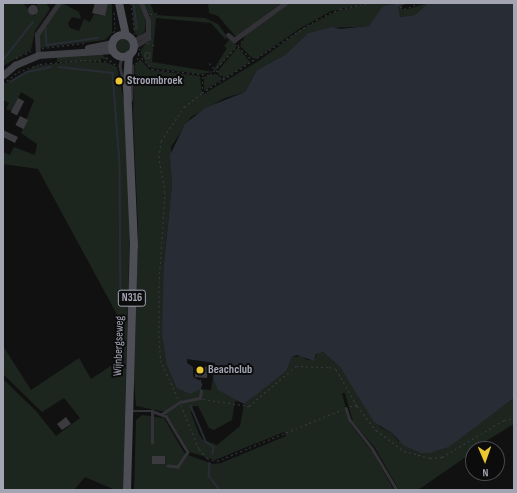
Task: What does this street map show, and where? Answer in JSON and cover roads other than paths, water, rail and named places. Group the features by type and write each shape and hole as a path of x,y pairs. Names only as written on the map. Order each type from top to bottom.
{"main road":[{"path":"118,8 123,35 135,47"},
{"path":"123,35 110,44 125,56"},
{"name":"N316","path":"125,56 135,47"},
{"name":"Wijnbergseweg","path":"125,56 134,222 127,490"}],"street":[{"path":"38,55 37,34 59,3"},
{"path":"135,47 146,41 148,33 147,16 141,3"},
{"path":"228,35 234,40 285,3"},
{"path":"135,47 148,33"},
{"path":"3,75 15,64 38,55 84,50 110,44"}],"lane":[{"name":"Wijnbergseweg","path":"125,56 122,84 127,95"},
{"name":"Wijnbergseweg","path":"125,56 133,83 128,106"},
{"path":"162,414 180,402 200,398 201,390"},
{"path":"346,408 350,420 372,448 397,490"},
{"path":"129,411 152,411 162,414 188,452 178,467 168,466"},
{"path":"152,411 152,442"}],"waterway":[{"path":"134,3 137,29"},
{"path":"3,60 33,22"},
{"path":"46,28 47,45 98,38"},
{"path":"10,82 27,72 50,67"},
{"path":"59,67 113,73 120,165 121,294"},
{"path":"191,406 206,442 214,447 213,454"},
{"path":"210,463 209,476 220,490"}],"place":[{"name":"Stroombroek","path":"119,81"},
{"name":"Beachclub","path":"200,370"}]}
